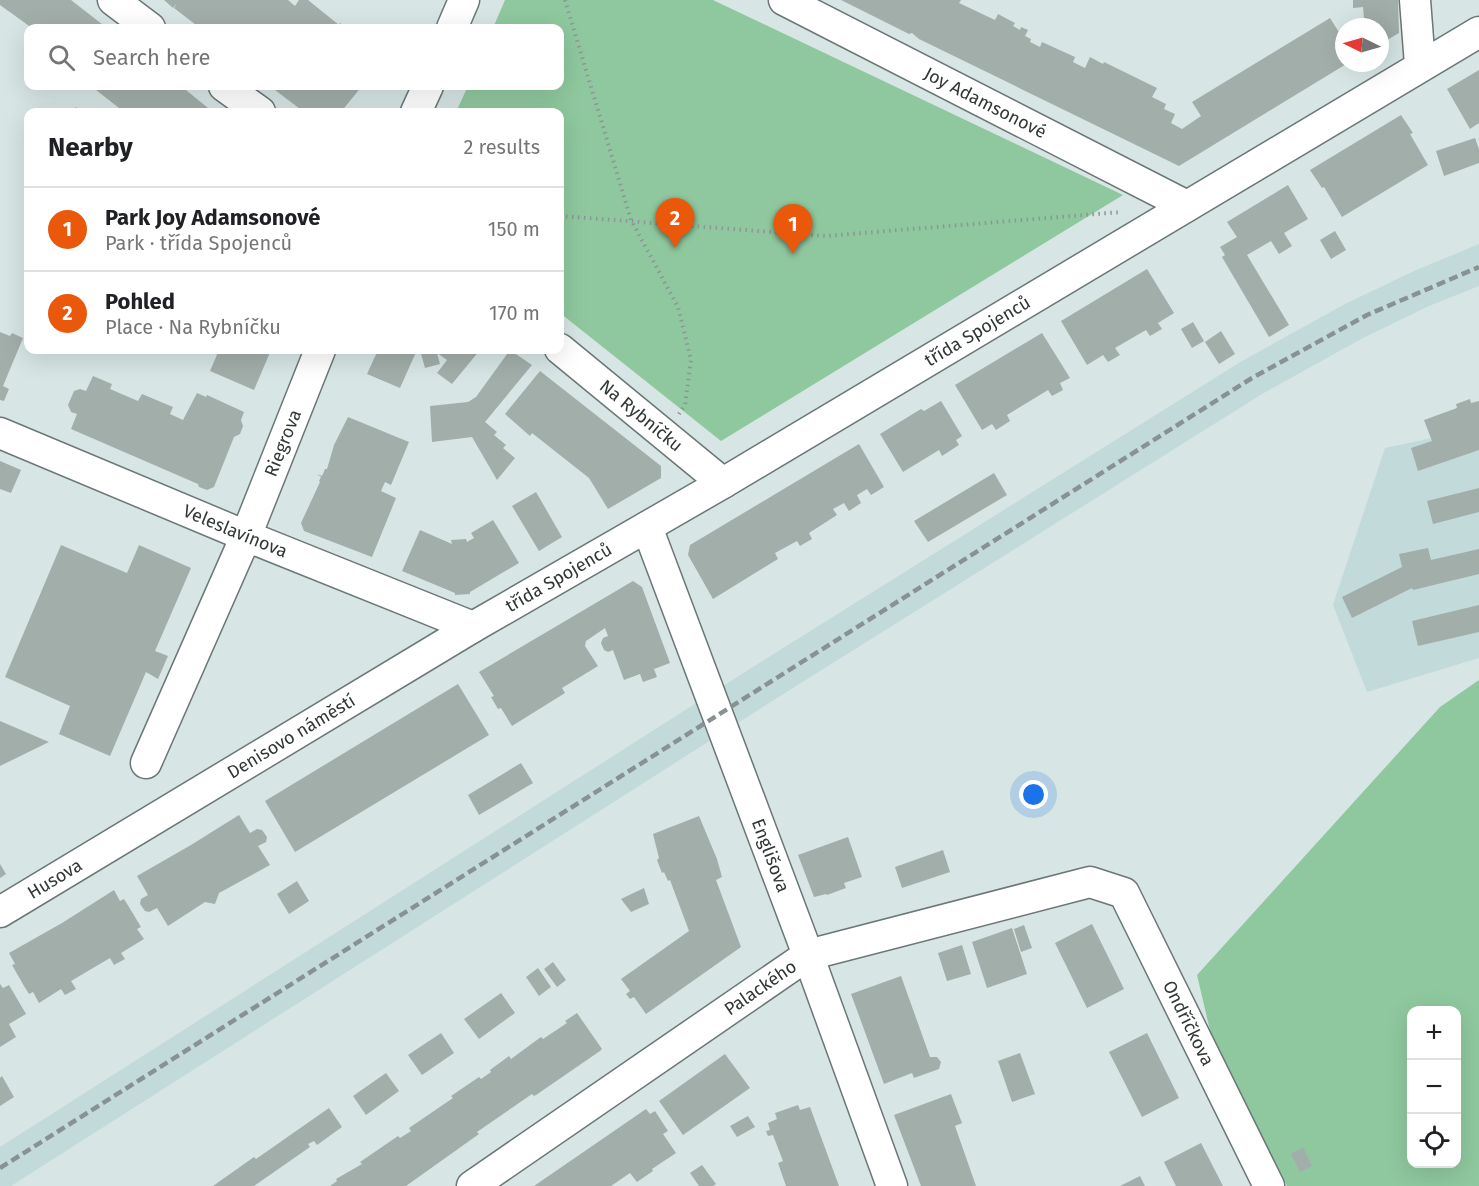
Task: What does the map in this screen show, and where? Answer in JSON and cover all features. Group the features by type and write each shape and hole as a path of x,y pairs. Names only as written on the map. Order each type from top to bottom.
{"street":[{"path":"113,0 145,24"},
{"path":"454,24 464,0"},
{"name":"Joy Adamsonové","path":"784,0 1187,206"},
{"path":"1415,0 1420,65"},
{"name":"třída Spojenců","path":"473,627 723,483 1420,65 1479,32"},
{"path":"230,90 255,108"},
{"path":"418,108 426,90"},
{"name":"Na Rybníčku","path":"564,352 723,483"},
{"name":"Riegrova","path":"146,763 246,536 318,354"},
{"name":"Veleslavínova","path":"0,433 246,536 473,627"},
{"name":"Englišova","path":"647,527 892,1186"},
{"name":"Denisovo náměstí","path":"110,845 473,627"},
{"name":"Husova","path":"0,912 110,845"},
{"name":"Palackého","path":"472,1186 808,955 1090,882"},
{"name":"Ondříčkova","path":"1090,882 1124,893 1269,1186"}],"path":[{"path":"565,0 631,220 678,307 691,360 685,405 665,434"},
{"path":"564,216 825,236 1130,211"}],"shaded area":[{"path":"1479,244 1479,286 1429,306 1363,338 1262,394 769,703 11,1186 0,1186 0,1147 748,670 1242,361 1345,304 1414,271"},
{"path":"1479,428 1479,658 1367,692 1333,605 1385,448"}],"green space":[{"path":"505,0 713,0 1123,195 721,441 564,316 564,108 458,108 466,90 564,90 564,24 495,24"},
{"path":"1479,680 1479,1186 1287,1186 1212,1039 1197,975 1440,707"}],"building":[{"path":"0,0 71,0 102,24 26,24 0,5"},
{"path":"164,0 288,0 295,6 299,0 308,0 338,24 195,24 174,8 177,3 173,8"},
{"path":"841,0 961,0 959,3 995,20 998,14 1015,23 1013,26 1020,30 1021,27 1028,30 1025,36 1031,39 1030,42 1040,47 1042,42 1075,57 1073,62 1085,68 1090,57 1157,88 1152,97 1166,104 1164,109 1175,114 1171,123 1182,129 1201,116 1192,102 1330,18 1335,26 1335,71 1179,166 919,39 912,33 909,34"},
{"path":"1353,0 1398,0 1399,33 1389,39 1389,18 1364,18 1363,7 1353,8"},
{"path":"1479,70 1479,123 1470,129 1447,89"},
{"path":"96,90 186,90 208,108 119,108"},
{"path":"275,90 359,90 344,108 299,108"},
{"path":"1401,115 1413,133 1410,134 1428,165 1342,217 1324,187 1322,188 1310,170"},
{"path":"1475,138 1479,149 1479,163 1444,176 1436,151"},
{"path":"1288,185 1308,219 1284,233 1292,246 1279,254 1271,241 1247,255 1289,325 1269,337 1222,257 1225,255 1220,247 1237,237 1227,222"},
{"path":"1335,231 1346,250 1331,259 1320,240"},
{"path":"1147,269 1174,313 1158,323 1162,329 1150,336 1146,330 1115,348 1120,355 1108,362 1103,355 1087,365 1061,321"},
{"path":"1193,322 1204,341 1192,348 1181,329"},
{"path":"1221,331 1235,354 1219,364 1205,342"},
{"path":"0,332 10,336 12,333 23,338 3,386 9,389 4,401 0,400"},
{"path":"1042,333 1070,378 1060,383 1063,390 1052,396 1048,390 1007,415 1010,421 996,430 992,424 982,430 955,385"},
{"path":"217,354 269,354 254,390 210,371"},
{"path":"376,354 415,354 400,388 367,374"},
{"path":"421,354 437,354 440,364 425,368"},
{"path":"438,354 477,354 452,384 437,373 447,360"},
{"path":"507,354 516,354 532,365 485,422 497,432 494,435 506,445 503,448 515,458 497,480 472,437 432,442 430,406 468,402 476,397"},
{"path":"540,371 661,466 661,478 608,509 589,478 532,433 530,436 505,414"},
{"path":"93,376 112,384 110,389 138,401 142,394 173,407 170,414 183,420 197,393 206,397 207,395 244,412 240,434 234,437 214,487 207,490 199,487 198,484 71,429 77,414 71,412 68,405 74,391 80,389 86,391"},
{"path":"1470,399 1471,403 1479,401 1479,450 1418,471 1411,448 1432,441 1424,420 1457,408 1456,404"},
{"path":"941,401 962,436 956,440 959,445 942,456 939,450 903,472 880,434 921,409 924,411"},
{"path":"348,417 409,442 391,485 385,482 381,491 396,498 372,557 304,531 301,523 320,482 321,477 317,474 322,476 327,469 334,445"},
{"path":"859,444 884,487 871,495 867,489 857,495 861,503 849,511 844,503 833,509 837,515 809,533 812,539 800,546 797,541 775,553 778,559 713,599 688,555 690,545"},
{"path":"0,461 21,470 11,493 0,489"},
{"path":"994,473 1007,495 928,542 914,521"},
{"path":"1479,488 1479,512 1433,524 1427,501"},
{"path":"536,492 562,537 539,551 512,506"},
{"path":"493,520 519,563 470,594 455,595 455,593 402,571 420,530 452,544 451,540 466,539 467,542 474,538 471,533"},
{"path":"61,545 127,573 139,545 191,568 155,651 168,656 158,679 146,672 110,756 59,734 70,706 5,677"},
{"path":"1428,548 1431,560 1479,549 1479,574 1413,590 1412,588 1352,618 1342,597 1402,567 1399,554"},
{"path":"633,581 642,587 670,663 654,669 657,677 643,682 640,674 624,680 613,650 608,652 604,650 601,643 603,638 608,636 605,628 586,641 585,646 598,666 562,688 565,693 512,726 501,708 498,709 491,697 494,696 479,672"},
{"path":"1479,605 1479,632 1418,646 1412,621"},
{"path":"458,684 489,735 295,852 265,801"},
{"path":"0,721 49,742 0,766"},
{"path":"521,763 533,783 479,815 468,795"},
{"path":"239,815 250,833 257,829 262,830 267,837 266,842 258,846 270,865 219,893 215,904 205,902 168,926 157,908 149,912 145,911 140,904 141,899 148,895 137,876"},
{"path":"699,816 717,859 722,877 716,880 741,947 646,1014 634,997 630,999 626,994 630,991 621,979 689,931 670,880 668,881 664,872 662,873 657,860 659,858 653,834"},
{"path":"848,837 862,877 844,883 846,888 814,897 798,855"},
{"path":"943,850 950,872 902,888 895,867"},
{"path":"0,864 6,874 0,878"},
{"path":"297,881 309,901 289,914 277,894"},
{"path":"644,888 649,904 631,912 621,899"},
{"path":"114,890 120,901 124,899 129,907 141,927 137,929 144,939 121,953 125,959 114,965 110,958 71,981 76,989 65,995 61,989 39,1003 33,992 29,994 24,986 12,965 15,964 9,953"},
{"path":"1092,924 1124,989 1087,1008 1055,943"},
{"path":"1024,925 1032,948 1021,952 1014,929"},
{"path":"1012,928 1027,974 987,988 972,942"},
{"path":"962,945 971,974 947,981 938,953"},
{"path":"553,962 566,980 557,987 544,969"},
{"path":"538,968 551,987 539,996 526,977"},
{"path":"901,976 930,1057 937,1057 941,1062 939,1069 914,1078 912,1073 884,1084 851,994"},
{"path":"0,984 3,988 9,985 26,1014 9,1024 16,1037 0,1047"},
{"path":"501,993 515,1013 479,1039 464,1019"},
{"path":"577,1013 602,1049 600,1051 477,1132 479,1134 406,1186 330,1186 337,1181 336,1179 362,1164 360,1162 398,1136 400,1138 411,1131 409,1128 453,1098 451,1096 479,1077 481,1079 509,1056 511,1059 541,1037 543,1039 567,1023 565,1021"},
{"path":"441,1033 454,1053 422,1075 408,1055"},
{"path":"1147,1033 1179,1098 1142,1117 1109,1052"},
{"path":"1020,1053 1035,1094 1012,1102 998,1061"},
{"path":"725,1054 750,1088 683,1135 659,1101"},
{"path":"386,1073 399,1091 366,1115 353,1096"},
{"path":"2,1076 14,1097 0,1106 0,1078"},
{"path":"951,1094 962,1123 955,1126 976,1186 921,1186 894,1115"},
{"path":"798,1105 800,1110 810,1107 839,1186 786,1186 778,1163 783,1161 773,1135 768,1136 766,1131 770,1130 768,1123 777,1119 775,1113"},
{"path":"329,1108 342,1127 317,1145 314,1141 308,1144 310,1147 254,1186 213,1186 254,1157 256,1159"},
{"path":"646,1109 650,1114 655,1111 668,1131 663,1134 676,1153 637,1182 630,1173 611,1186 534,1186"},
{"path":"748,1116 755,1127 737,1137 730,1126"},
{"path":"1201,1143 1223,1186 1176,1186 1164,1162"},
{"path":"1303,1147 1312,1166 1300,1172 1291,1154"},
{"path":"702,1165 716,1184 713,1186 699,1186 690,1173"},
{"path":"1140,1176 1145,1186 1120,1186"}],"railway":[{"path":"0,1168 1252,378 1367,315 1479,267"}],"place":[{"name":"Pohled","path":"675,248"},
{"name":"Park Joy Adamsonové","path":"793,254"}]}
